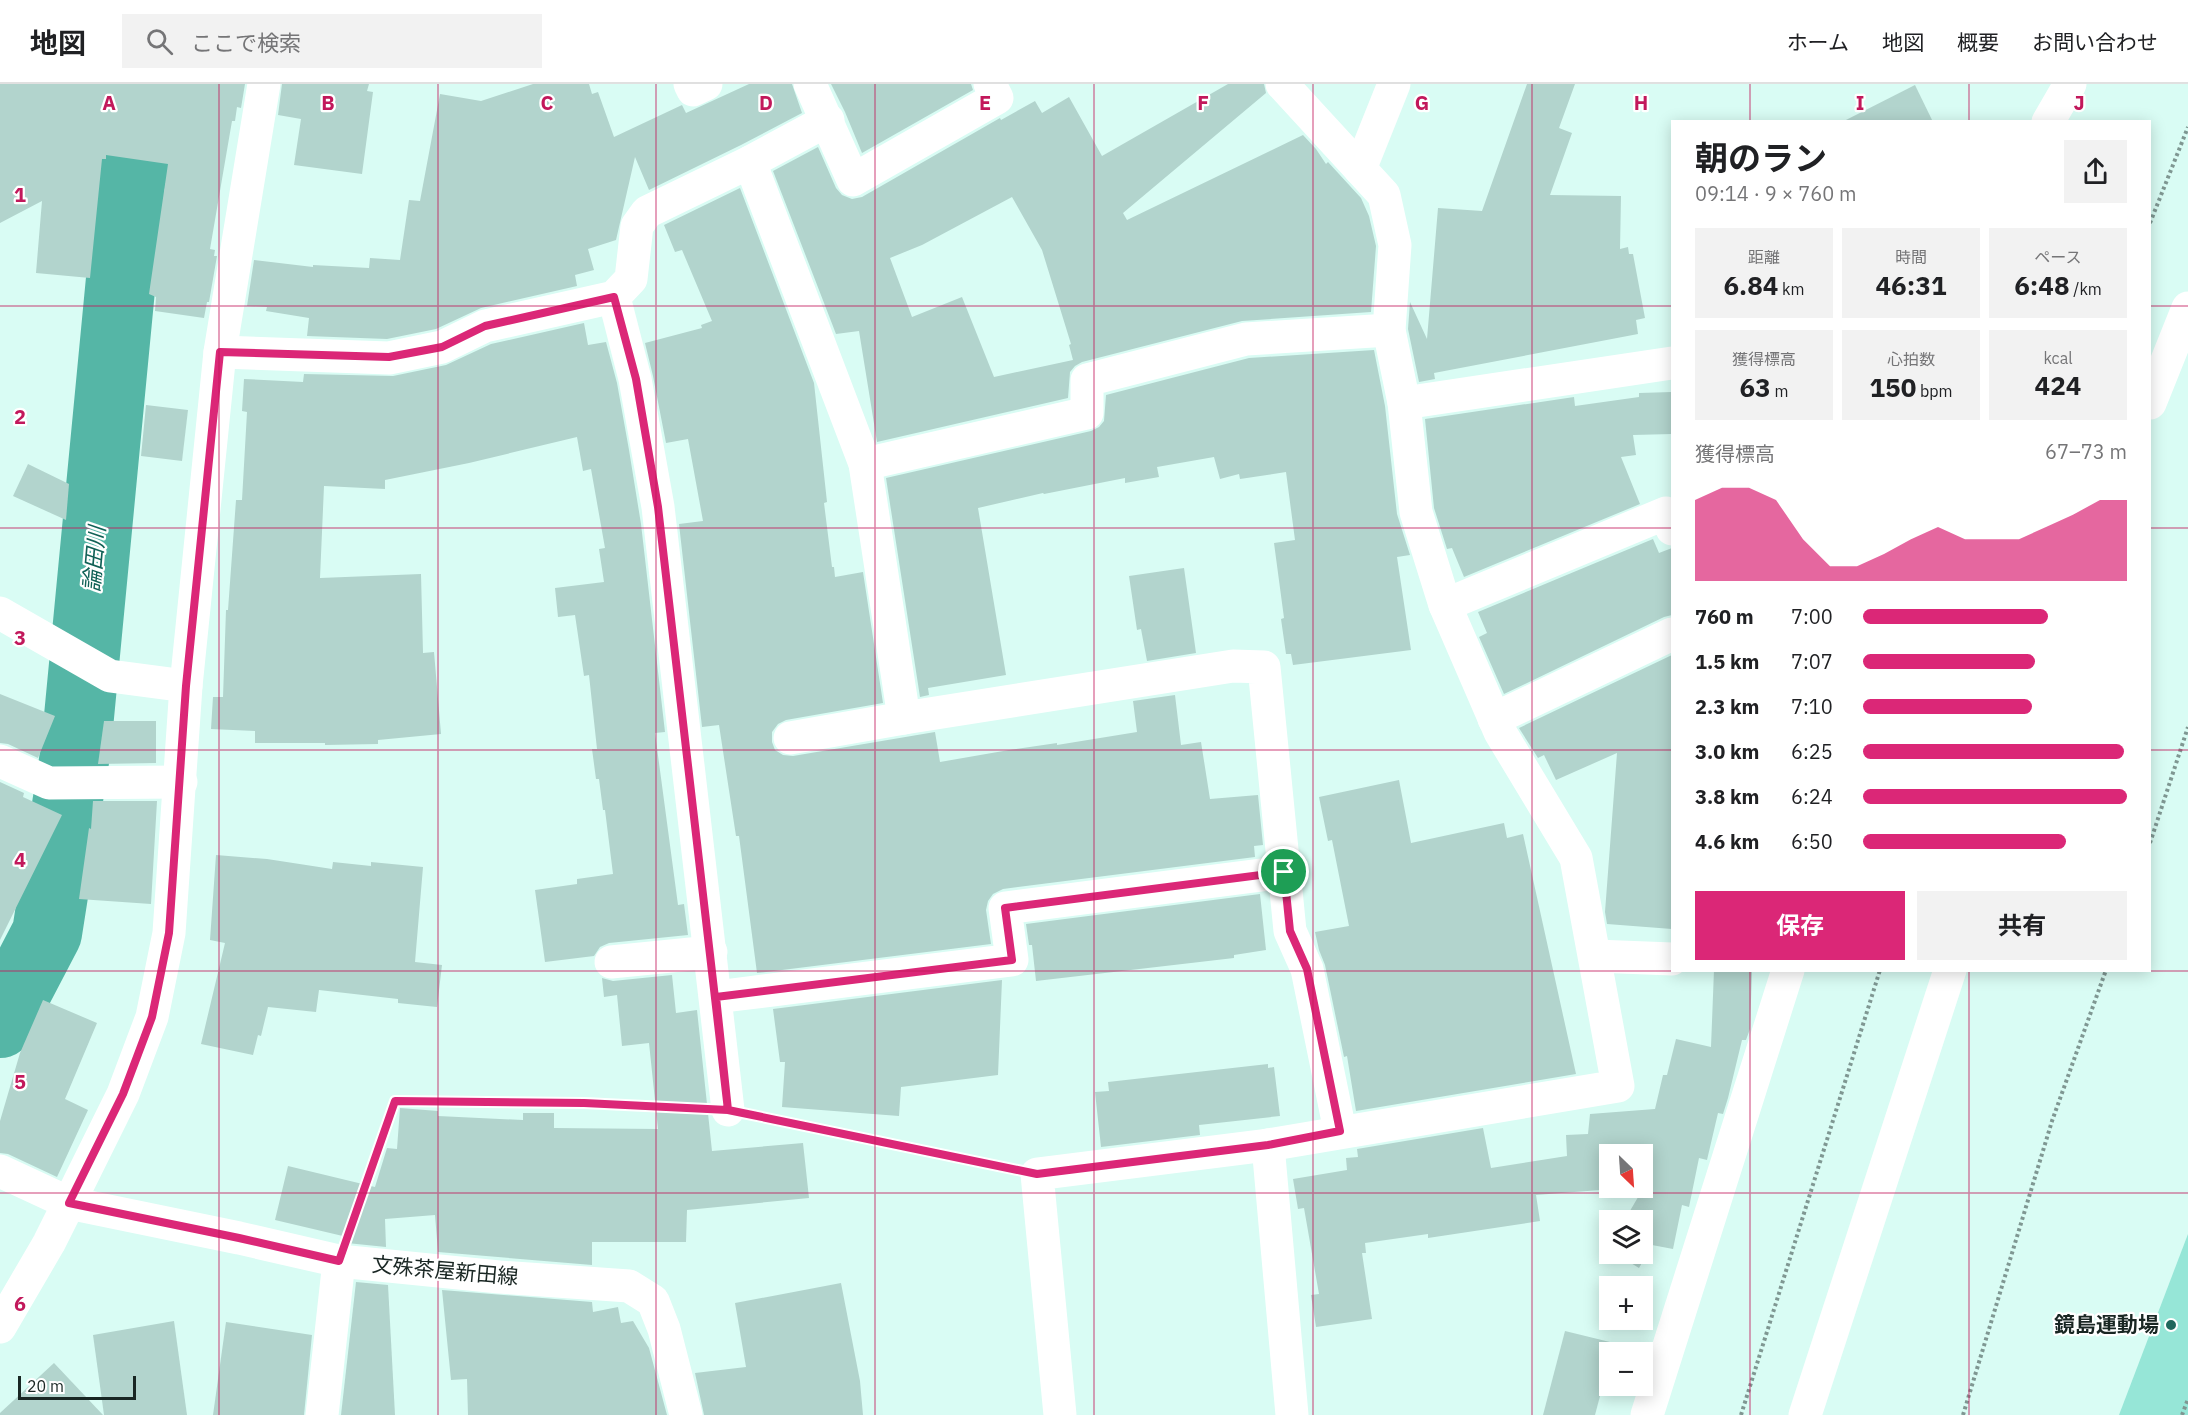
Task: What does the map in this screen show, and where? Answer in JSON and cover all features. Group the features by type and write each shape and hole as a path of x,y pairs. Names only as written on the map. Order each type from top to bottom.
{"street":[{"path":"0,1327 49,1243 123,1094 152,1017 169,933 186,686 220,352 264,84"},
{"path":"690,84 693,90 706,84"},
{"path":"810,84 853,180 997,98 990,84"},
{"path":"1060,1415 1037,1174 1268,1145 1340,1131 1618,1086 1576,858 1500,732 1445,605 1416,512 1404,403 1389,330 1395,244 1384,195 1282,84"},
{"path":"1360,168 1394,84"},
{"path":"2049,120 2070,84"},
{"path":"220,352 389,357 442,347 485,326 614,297 631,279 637,226 647,212 750,162 828,120"},
{"path":"750,162 865,464 904,718"},
{"path":"614,297 636,379 658,507 728,1110"},
{"path":"2151,400 2188,308"},
{"path":"865,464 1087,413 1088,380 1246,339 1389,330"},
{"path":"1404,403 1671,363"},
{"path":"1445,605 1665,513 1671,527"},
{"path":"0,614 110,676 186,686"},
{"path":"1494,719 1671,634"},
{"path":"790,738 1233,666 1264,667 1290,931 1307,969 1340,1131"},
{"path":"0,761 49,783 181,782"},
{"path":"716,997 1012,960 1005,908 1284,872"},
{"path":"611,962 711,952"},
{"path":"1595,957 1671,959"},
{"path":"1647,1415 1787,972"},
{"path":"1805,1415 1949,972"},
{"path":"1268,1145 1292,1415"},
{"name":"文殊茶屋新田線","path":"0,1170 69,1203 339,1261 499,1277 629,1286 653,1301 664,1329 686,1415"},
{"path":"322,1415 339,1261"}],"path":[{"path":"2151,220 2188,127"},
{"path":"2151,840 2188,728"},
{"path":"1741,1415 1879,972"},
{"path":"1963,1415 2052,1122 2105,972"},
{"path":"339,1261 395,1101 584,1103 728,1110 1037,1174"},
{"path":"2182,1415 2188,1398"}],"green space":[{"name":"鏡島運動場","path":"2188,1234 2188,1415 2119,1415"}],"building":[{"path":"0,84 245,84 241,108 237,107 235,121 232,121 210,249 215,250 214,256 217,256 204,318 155,311 156,297 149,294 168,164 106,155 106,159 102,159 90,278 36,273 42,201 0,223"},
{"path":"282,84 369,84 367,91 373,92 362,174 294,165 301,119 278,115"},
{"path":"533,84 589,84 592,94 598,92 614,137 682,105 686,113 749,84 792,84 802,113 649,190 635,157 616,240 588,249 594,270 575,275 577,286 481,308 436,329 387,339 307,336 309,318 266,311 267,307 247,306 254,260 313,267 313,265 369,268 370,258 400,260 409,200 420,201 440,94 481,101"},
{"path":"831,84 971,84 973,90 862,153"},
{"path":"1228,84 1264,84 1266,93 1123,213 1127,220 1303,135 1326,164 1328,162 1361,198 1369,216 1376,246 1371,312 1242,321 1082,362 1070,372 1068,398 877,442 859,331 836,334 773,171 818,147 836,188 842,195 852,199 862,197 1000,118 1001,120 1035,101 1042,113 1069,97 1102,156","holes":["1012,197 1042,250 1071,344 1069,345 1073,360 994,377 962,297 912,317 890,258 922,245"]},
{"path":"1527,84 1575,84 1559,128 1572,133 1550,195 1621,196 1620,249 1628,247 1629,254 1633,254 1645,318 1636,320 1638,334 1434,373 1435,379 1419,382 1408,329 1410,302 1427,339 1438,208 1482,211"},
{"path":"1915,85 1932,120 1846,120"},
{"path":"740,188 814,383 832,567 834,567 835,577 863,572 883,703 786,720 778,724 772,732 775,750 783,755 793,756 935,732 940,762 1137,732 1133,701 1175,695 1181,745 1201,742 1210,799 1258,795 1263,845 1254,846 1255,857 1003,889 993,894 986,910 991,944 757,973 739,836 736,836 719,725 702,727 679,524 703,521 688,439 666,443 645,343 702,328 701,325 712,321 682,250 675,252 664,225"},
{"path":"584,323 588,345 606,342 617,383 629,450 641,524 665,732 655,733 678,905 684,904 688,935 609,943 600,947 594,956 545,962 535,890 577,884 577,879 613,874 605,810 603,810 599,779 596,779 592,749 597,749 589,675 584,676 575,615 558,617 555,588 604,582 599,549 605,548 591,469 583,471 577,437 385,480 385,489 324,486 320,578 421,574 423,653 434,652 441,734 378,740 378,744 325,745 325,743 255,743 255,731 211,729 213,697 223,697 226,610 228,610 236,500 242,500 247,412 242,411 244,379 303,382 304,374 393,376 446,365 491,344"},
{"path":"1374,350 1385,406 1397,514 1410,555 1397,557 1411,650 1293,665 1291,654 1286,654 1281,619 1284,618 1274,543 1295,540 1286,472 1240,479 1239,474 1220,479 1214,457 1157,467 1159,477 1125,483 1125,478 978,508 1006,675 928,688 929,695 920,697 886,478 1091,431 1104,421 1106,395 1249,358"},
{"path":"1671,392 1671,434 1633,435 1636,455 1621,457 1640,504 1464,577 1452,548 1447,549 1434,508 1425,419 1574,397 1575,406 1639,397 1639,393"},
{"path":"146,405 188,410 182,461 141,456"},
{"path":"28,464 69,484 66,520 13,496"},
{"path":"1653,539 1659,553 1671,548 1671,615 1504,694 1479,637 1487,633 1478,612"},
{"path":"1184,568 1196,653 1147,661 1141,629 1137,630 1129,576"},
{"path":"1671,655 1671,929 1607,924 1605,912 1617,753 1556,780 1544,755 1538,758 1519,728"},
{"path":"0,694 55,716 38,758 8,744 0,743"},
{"path":"104,721 156,721 156,763 98,764"},
{"path":"1399,780 1411,843 1504,823 1507,838 1523,834 1576,1074 1356,1111 1347,1056 1344,1057 1325,965 1315,932 1349,926 1332,840 1328,841 1319,797"},
{"path":"0,782 24,793 23,797 62,815 0,940"},
{"path":"93,801 157,801 151,904 79,899 89,828 91,829"},
{"path":"216,855 267,859 332,869 333,862 371,866 371,862 423,867 415,962 442,965 437,1007 398,1003 398,999 319,990 316,1012 268,1007 261,1036 258,1035 253,1055 201,1044 225,943 210,940"},
{"path":"1260,894 1266,950 1234,955 1234,958 1036,981 1032,945 1029,945 1026,924"},
{"path":"1714,972 1752,972 1750,1029 1746,1040 1742,1040 1723,1114 1718,1113 1707,1160 1699,1158 1689,1207 1682,1205 1673,1249 1653,1245 1653,1210 1630,1210 1638,1198 1653,1198 1653,1144 1599,1144 1599,1190 1536,1195 1540,1221 1428,1238 1428,1234 1365,1243 1366,1253 1362,1253 1372,1319 1316,1327 1311,1295 1319,1294 1304,1208 1298,1209 1293,1179 1347,1170 1346,1158 1358,1157 1357,1149 1483,1128 1491,1168 1567,1156 1566,1135 1588,1134 1590,1114 1655,1109 1663,1075 1667,1075 1676,1039 1711,1047"},
{"path":"672,975 676,1013 697,1010 712,1151 803,1143 809,1198 687,1210 686,1242 592,1242 592,1265 438,1252 435,1215 385,1219 386,1247 347,1243 347,1237 275,1220 288,1166 375,1187 387,1148 397,1149 400,1108 438,1111 438,1116 523,1120 523,1113 554,1113 554,1128 658,1129 649,1043 622,1046 617,995 604,997 602,978 613,981"},
{"path":"1002,980 998,1075 901,1087 899,1116 782,1107 785,1062 780,1062 773,1009"},
{"path":"43,1000 97,1023 65,1099 88,1110 57,1177 8,1154 0,1153 0,1121 20,1053"},
{"path":"1268,1064 1268,1068 1274,1067 1280,1116 1199,1125 1200,1135 1101,1147 1095,1092 1109,1091 1108,1082"},
{"path":"356,1282 388,1285 395,1415 341,1415"},
{"path":"841,1283 860,1381 863,1415 704,1415 695,1373 746,1367 735,1303"},
{"path":"442,1290 592,1302 593,1312 618,1307 621,1323 633,1321 649,1348 667,1415 468,1415 467,1379 451,1380"},
{"path":"174,1321 187,1415 104,1415 93,1335"},
{"path":"226,1322 312,1335 304,1415 213,1415"},
{"path":"1565,1331 1610,1342 1599,1342 1600,1396 1595,1415 1543,1415"},
{"path":"54,1363 103,1415 0,1415 0,1413"}],"waterway":[{"name":"論田川","path":"0,1023 47,933 76,748 130,185 148,84"}],"place":[{"name":"鏡島運動場","path":"2171,1325"}],"route":[{"path":"1284,872 1005,908 1012,960 716,997 728,1110 584,1103 395,1101 339,1261 69,1203 123,1094 152,1017 169,933 186,686 220,352 389,357 442,347 485,326 614,297 636,379 658,507 728,1110 1037,1174 1268,1145 1340,1131 1307,969 1290,931 1284,872"}]}
